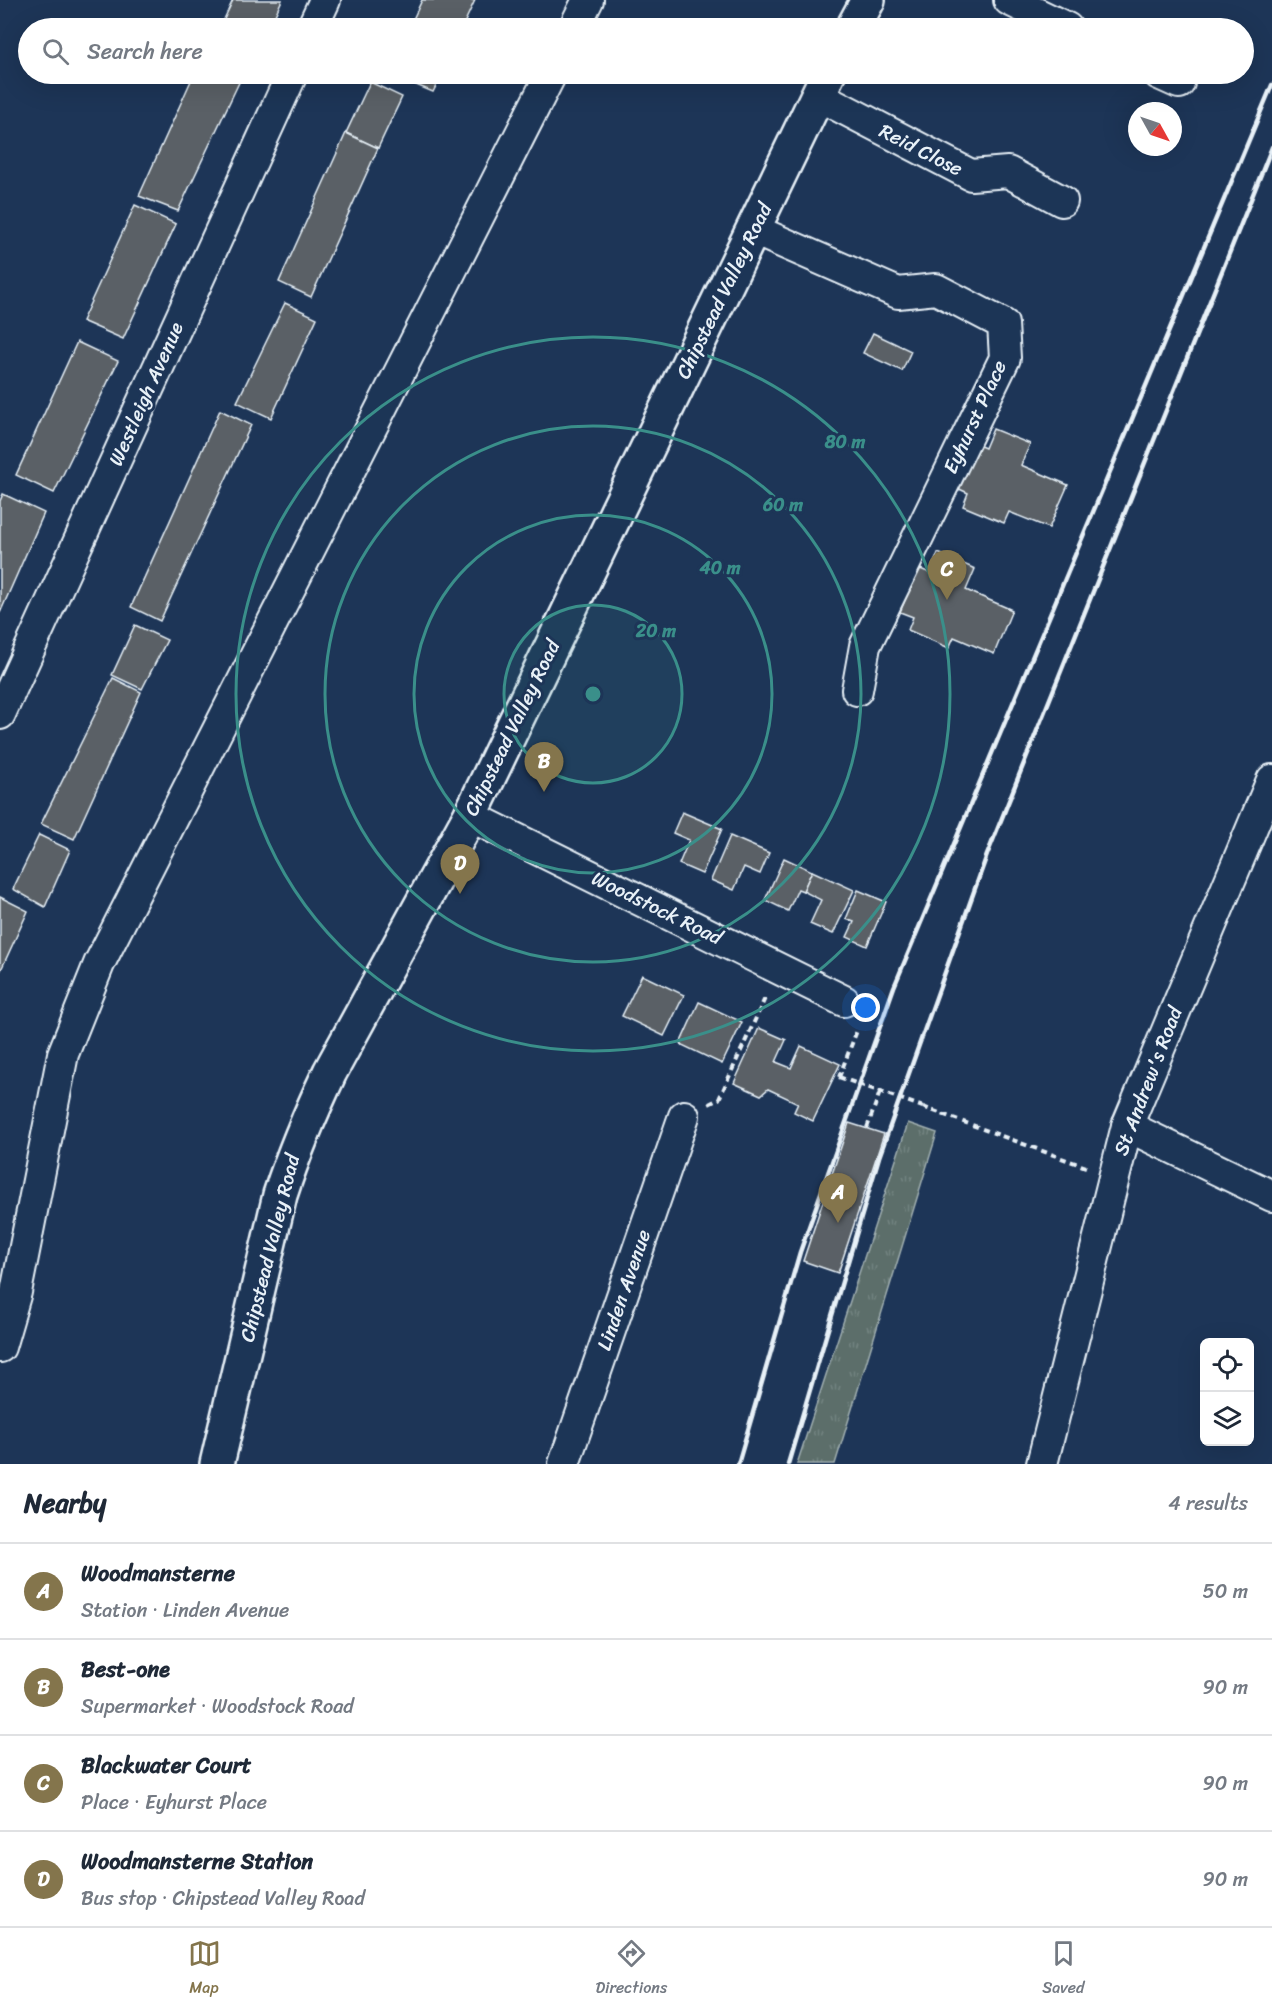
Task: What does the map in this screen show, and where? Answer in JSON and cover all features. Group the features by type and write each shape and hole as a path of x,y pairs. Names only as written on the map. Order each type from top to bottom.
{"main road":[{"path":"858,18 868,0"},
{"name":"Chipstead Valley Road","path":"217,1464 280,1195 293,1154 330,1072 470,816 823,84"}],"street":[{"path":"317,18 325,0"},
{"path":"579,18 588,0"},
{"path":"1009,0 1046,18"},
{"name":"Westleigh Avenue","path":"0,714 287,84"},
{"path":"0,1347 16,1292 63,1054 79,1007 546,84"},
{"name":"Reid Close","path":"823,84 971,175 1008,172 1062,201"},
{"name":"Eyhurst Place","path":"754,230 898,293 936,289 1003,324 1005,358 865,646 857,690"},
{"name":"St Andrew's Road","path":"1042,1464 1112,1177 1127,1126 1272,780"},
{"name":"Woodstock Road","path":"470,816 844,1001"},
{"name":"Linden Avenue","path":"564,1464 684,1116"},
{"path":"1127,1126 1272,1196"}],"path":[{"path":"684,1116 719,1100 778,968"},
{"path":"858,1028 839,1077 1112,1177"},
{"path":"867,1128 880,1092"}],"green space":[{"path":"908,1123 937,1133 835,1464 797,1464"}],"building":[{"path":"233,0 282,0 274,18 225,18"},
{"path":"422,0 475,0 467,18 414,18"},
{"path":"189,84 238,84 178,211 139,196"},
{"path":"369,84 374,84 402,97 378,148 346,133"},
{"path":"414,84 437,84 433,92"},
{"path":"346,133 378,148 311,297 279,282"},
{"path":"135,205 176,224 123,339 82,321"},
{"path":"285,303 317,318 271,418 237,402"},
{"path":"873,333 911,351 902,371 863,353"},
{"path":"77,342 118,361 54,493 16,475"},
{"path":"220,410 251,425 160,621 131,607"},
{"path":"993,429 1030,444 1021,465 1068,485 1049,528 1009,512 1004,523 963,506 968,493 955,487 973,443 985,448"},
{"path":"3,494 44,513 0,613 0,501"},
{"path":"938,553 975,569 966,590 1012,610 994,654 954,637 949,648 908,630 913,617 900,612 918,568 930,573"},
{"path":"135,625 167,640 142,689 112,675"},
{"path":"113,678 141,692 74,839 41,824"},
{"path":"682,812 722,829 702,874 679,864 689,840 673,833"},
{"path":"39,835 70,850 45,907 13,889"},
{"path":"730,836 769,853 760,874 744,867 734,890 711,880"},
{"path":"784,858 812,871 803,891 798,889 788,911 765,900"},
{"path":"812,871 854,890 833,934 810,924 821,900 803,891"},
{"path":"858,890 886,902 867,946 847,937 854,922 846,919"},
{"path":"0,897 28,911 0,972"},
{"path":"642,975 684,995 664,1036 622,1016"},
{"path":"699,1002 742,1022 722,1064 680,1044"},
{"path":"759,1028 786,1040 776,1062 791,1068 801,1046 840,1064 813,1121 794,1112 798,1103 768,1089 761,1095 734,1083"},
{"path":"849,1123 884,1134 838,1273 803,1261"}],"railway":[{"path":"738,1464 800,1252 894,987 1272,85"},
{"path":"788,1464 879,1157 987,855 1272,147"}],"place":[{"name":"Blackwater Court","path":"947,600"},
{"name":"Best-one","path":"544,792"},
{"name":"Woodmansterne Station","path":"460,894"},
{"name":"Woodmansterne","path":"838,1223"}]}
